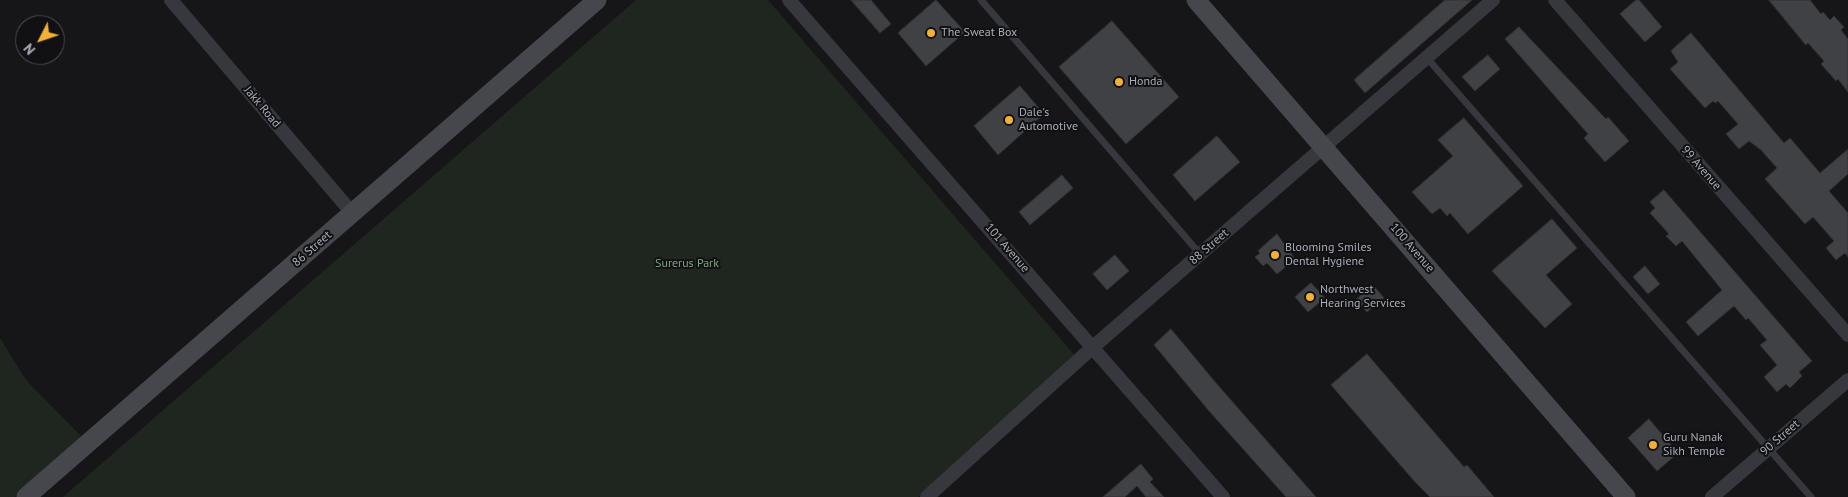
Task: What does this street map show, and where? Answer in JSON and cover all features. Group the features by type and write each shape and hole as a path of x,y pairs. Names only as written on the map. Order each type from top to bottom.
{"street":[{"name":"Jakk Road","path":"171,0 353,214"},
{"name":"86 Street","path":"26,497 597,0"},
{"name":"101 Avenue","path":"789,0 1094,346 1223,497"},
{"name":"100 Avenue","path":"1196,0 1626,497"},
{"name":"88 Street","path":"927,497 1094,346 1493,0"},
{"name":"99 Avenue","path":"1555,0 1848,335"},
{"name":"90 Street","path":"1712,497 1848,380"}],"lane":[{"path":"981,0 1200,254"},
{"path":"1427,58 1810,497"}],"green space":[{"name":"Surerus Park","path":"636,0 768,0 1077,358 918,497 63,497"},
{"path":"0,338 26,380 83,438 15,497 0,497"}],"building":[{"path":"851,0 871,0 891,24 880,33"},
{"name":"The Sweat Box","path":"936,0 965,32 926,66 898,33"},
{"path":"1445,0 1472,0 1365,93 1354,80"},
{"path":"1636,0 1639,0 1662,27 1645,42 1620,14"},
{"path":"1769,0 1810,0 1821,14 1823,12 1830,20 1834,16 1844,27 1841,30 1848,39 1848,92 1838,79 1836,81 1821,64 1824,61 1808,43 1806,45"},
{"name":"Honda","path":"1112,21 1179,97 1126,144 1059,67"},
{"path":"1519,27 1606,119 1608,117 1629,141 1605,162 1584,138 1588,134 1505,39"},
{"path":"1691,33 1784,143 1790,138 1820,173 1848,149 1848,174 1829,191 1848,213 1848,257 1845,253 1836,260 1826,248 1834,241 1813,217 1805,224 1765,179 1777,168 1761,150 1749,141 1739,149 1726,134 1738,124 1718,101 1715,103 1713,101 1705,108 1670,69 1678,62 1671,51"},
{"path":"1488,55 1500,69 1475,91 1462,77"},
{"name":"Dale's Automotive","path":"1020,86 1044,114 998,155 974,126"},
{"path":"1464,118 1523,186 1468,234 1450,213 1447,216 1440,208 1432,214 1412,192 1453,156 1438,140"},
{"path":"1217,136 1240,162 1195,201 1173,175"},
{"path":"1062,175 1073,188 1030,225 1019,212"},
{"path":"1664,190 1812,361 1799,372 1802,376 1790,388 1786,384 1777,392 1764,377 1777,365 1760,345 1767,340 1748,318 1746,320 1734,306 1698,336 1686,322 1722,290 1682,241 1676,246 1666,236 1669,234 1650,213 1655,208 1650,202"},
{"path":"1552,219 1577,248 1546,275 1572,304 1545,328 1492,271"},
{"name":"Blooming Smiles Dental Hygiene","path":"1277,234 1295,259 1277,274 1267,263 1263,266 1255,257 1260,253 1258,251"},
{"path":"1115,255 1129,271 1107,290 1093,274"},
{"path":"1645,266 1660,284 1648,294 1633,277"},
{"name":"Northwest Hearing Services","path":"1311,283 1325,298 1308,312 1295,297"},
{"path":"1373,285 1384,298 1367,312 1356,300"},
{"path":"1171,329 1316,497 1286,497 1209,411 1154,345"},
{"path":"1367,354 1464,467 1467,465 1494,497 1430,497 1415,482 1331,385"},
{"name":"Guru Nanak Sikh Temple","path":"1649,419 1678,453 1657,471 1628,438"},
{"path":"1141,464 1153,479 1150,482 1164,497 1146,497 1137,486 1125,497 1103,497"}],"place":[{"name":"The Sweat Box","path":"931,33"},
{"name":"Honda","path":"1119,82"},
{"name":"Dale's Automotive","path":"1009,120"},
{"name":"Blooming Smiles Dental Hygiene","path":"1275,255"},
{"name":"Northwest Hearing Services","path":"1310,297"},
{"name":"Guru Nanak Sikh Temple","path":"1653,445"}]}
